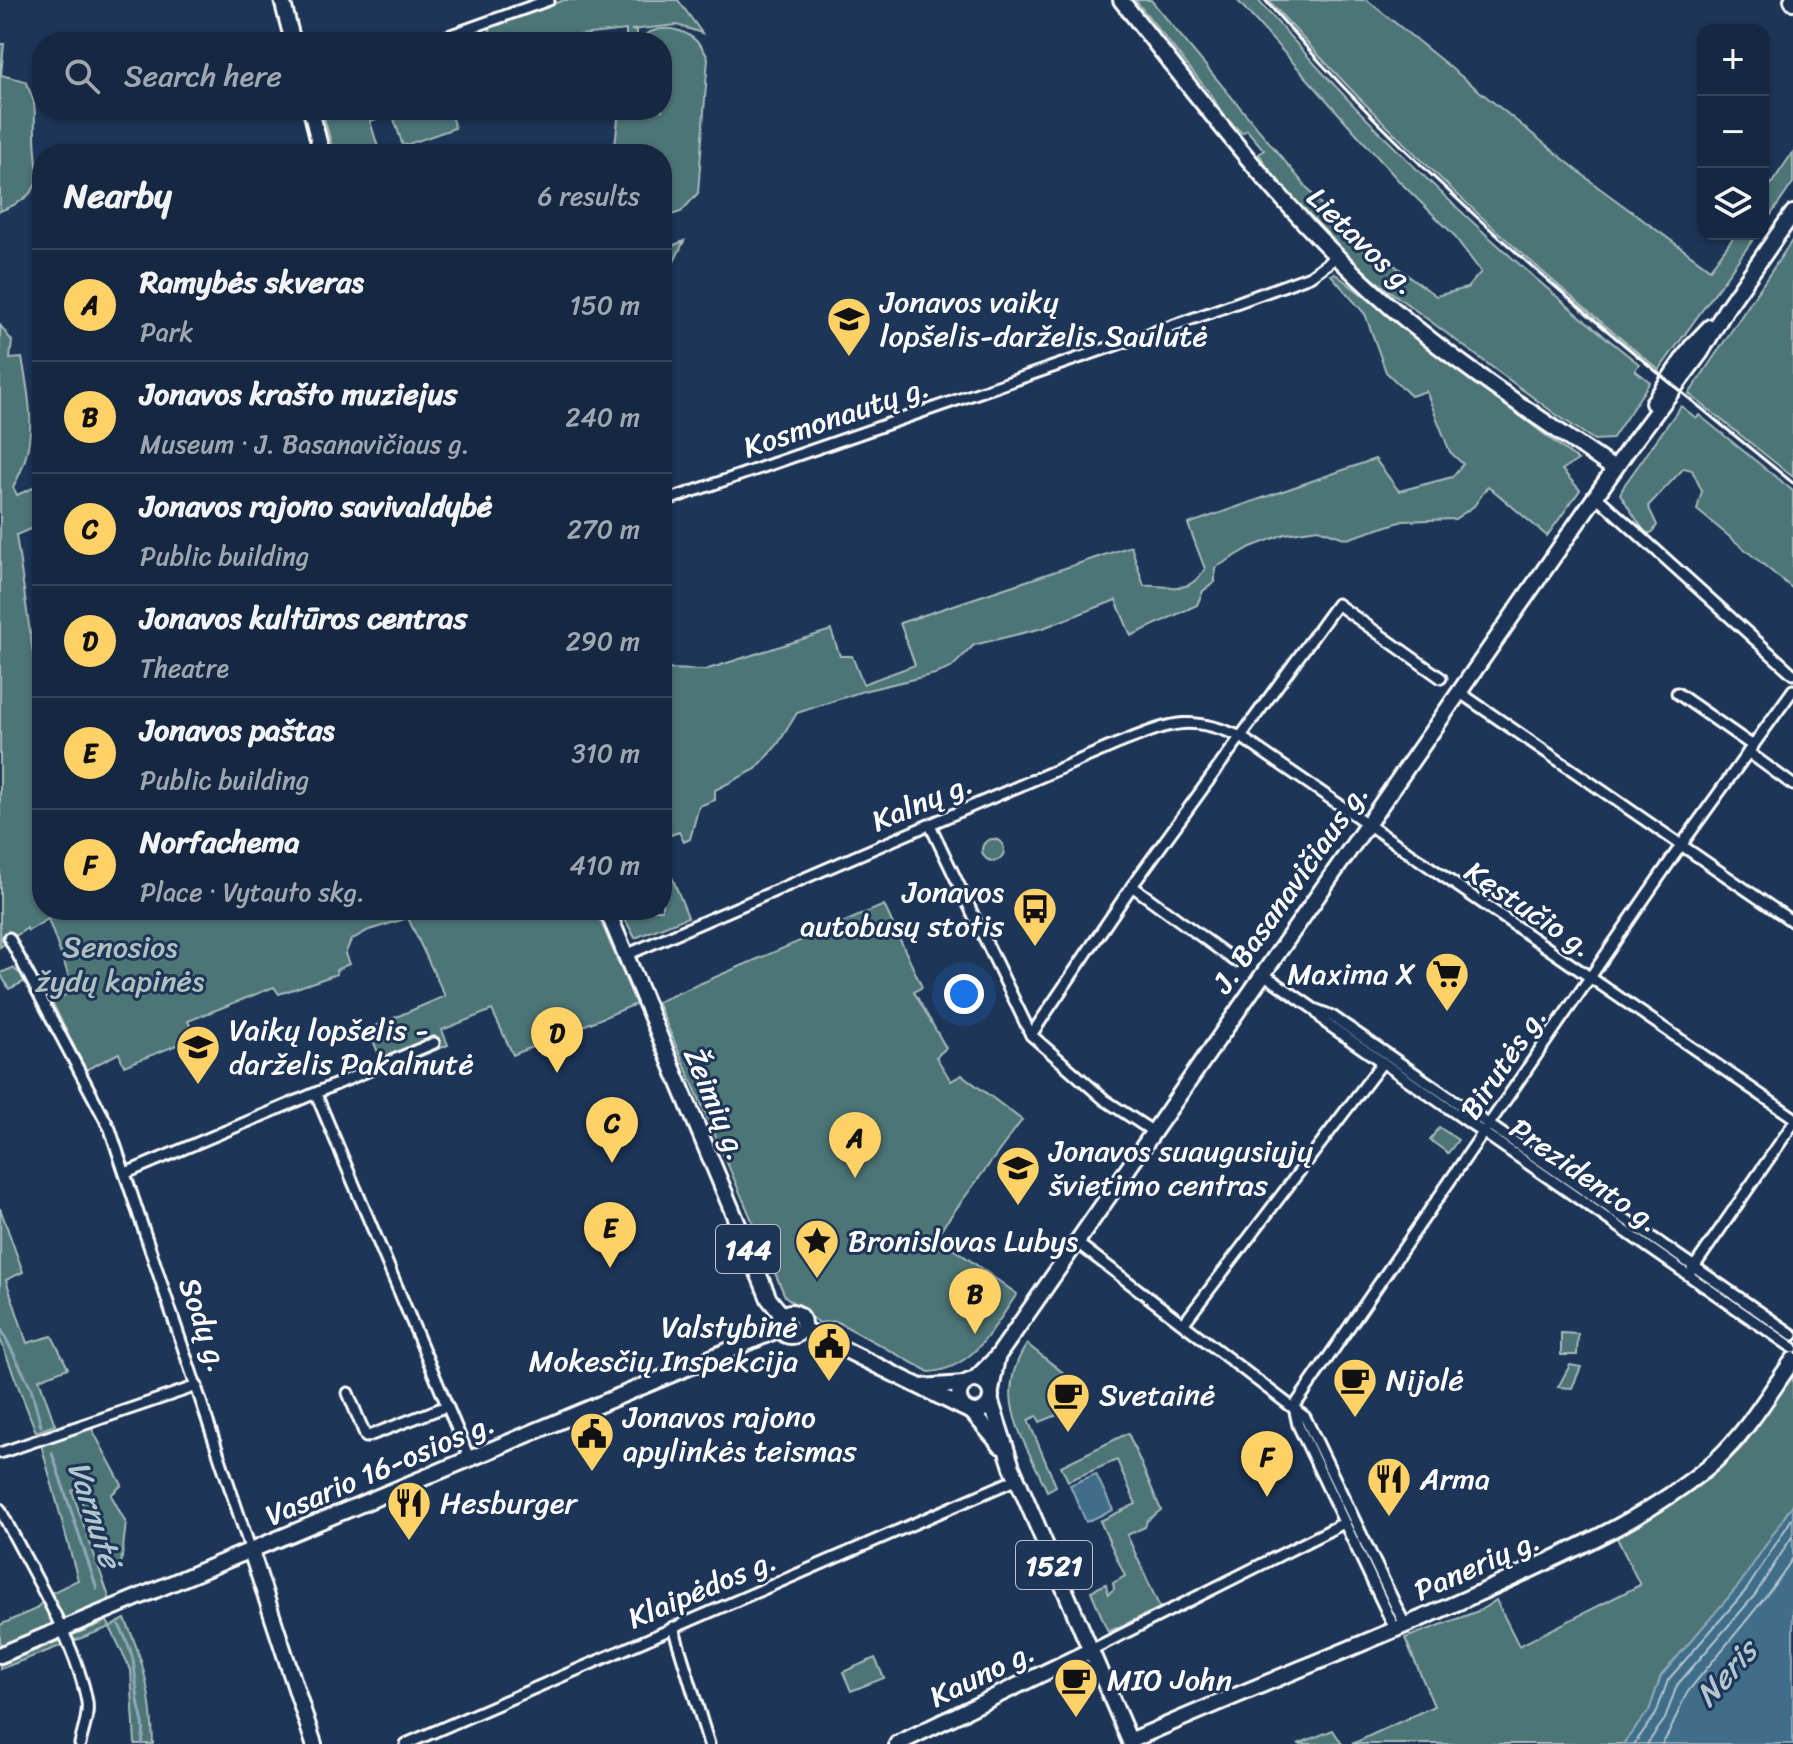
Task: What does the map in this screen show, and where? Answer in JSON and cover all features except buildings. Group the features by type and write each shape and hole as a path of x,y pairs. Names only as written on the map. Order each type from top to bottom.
{"main road":[{"path":"282,0 290,32"},
{"name":"Lietavos g.","path":"1121,0 1278,195 1338,256 1405,319 1614,469"},
{"path":"314,120 320,144"},
{"name":"J. Basanavičiaus g.","path":"969,1382 997,1357 1614,469 1701,352 1726,309 1793,213"},
{"name":"Žeimių g.","path":"611,920 781,1322"},
{"path":"781,1322 789,1336 803,1329 921,1387 968,1410 983,1410 991,1396 984,1382 921,1387"},
{"name":"Vasario 16-osios g.","path":"0,1655 470,1460 781,1322"},
{"name":"J. Basanavičiaus g.","path":"991,1396 997,1357"},
{"name":"Panerių g.","path":"1131,1743 1574,1550 1671,1495 1737,1439 1793,1360"},
{"path":"968,1410 959,1393 969,1382"},
{"name":"1521","path":"991,1396 1006,1452 1131,1743"},
{"name":"1521","path":"968,1410 1006,1452"},
{"name":"Sodų g.","path":"251,1551 314,1744"},
{"name":"Kauno g.","path":"897,1744 1091,1650"}],"street":[{"path":"459,32 549,0"},
{"name":"Kosmonautų g.","path":"672,499 1261,295 1310,276 1338,256"},
{"path":"1596,496 1793,674"},
{"path":"1031,1035 1132,886 1337,604 1441,678"},
{"name":"Birutės g.","path":"1294,1407 1682,844 1793,690"},
{"path":"1459,692 1793,922"},
{"path":"1677,693 1793,785"},
{"name":"Kalnų g.","path":"626,955 1160,727 1209,723 1241,737"},
{"name":"Kęstučio g.","path":"1241,737 1366,826 1793,1117"},
{"path":"930,825 1031,1035 1105,1100 1152,1131"},
{"path":"1132,886 1235,961"},
{"name":"Sodų g.","path":"9,938 110,1129 251,1551"},
{"name":"Prezidento g.","path":"1262,973 1314,1009 1332,1016 1793,1348"},
{"name":"Prezidento g.","path":"1314,1009 1326,1023 1382,1063 1487,1129"},
{"path":"126,1173 434,1043"},
{"path":"1184,1323 1382,1063"},
{"path":"316,1094 470,1460"},
{"path":"1690,1272 1793,1124"},
{"path":"1076,1242 1305,1417 1400,1627"},
{"name":"Prezidento g.","path":"1690,1272 1793,1335"},
{"path":"0,1453 197,1386"},
{"path":"348,1393 366,1437 447,1406"},
{"path":"1294,1407 1298,1425 1344,1523 1400,1627"},
{"name":"Klaipėdos g.","path":"406,1744 1017,1479"},
{"path":"0,1509 60,1630 87,1702 87,1720 80,1744"},
{"path":"1091,1650 1344,1523"},
{"path":"673,1627 709,1744"}],"green space":[{"path":"564,0 678,0 702,33 677,25 631,30 636,32 491,32 489,28"},
{"path":"1135,0 1151,0 1342,230 1381,268 1390,262 1436,296 1467,288 1481,272 1452,233 1398,180 1237,0 1258,0 1347,98 1440,191 1537,280 1639,364 1635,370 1650,382 1612,439 1594,440 1364,272 1277,183 1259,154 1264,150 1247,130 1242,133 1223,115 1212,96"},
{"path":"1268,0 1367,0 1598,187 1710,269 1732,240 1753,240 1659,370 1555,283 1456,193"},
{"path":"666,29 686,34 708,58 698,193 681,212 672,215 672,144 615,144 618,120 672,120 672,32 651,32"},
{"path":"0,44 4,44 1,75 25,81 32,97 35,144 32,144 32,191 16,204 0,211"},
{"path":"325,120 373,120 370,121 377,144 331,144"},
{"path":"394,120 452,120 455,128 402,144"},
{"path":"1793,152 1793,183 1769,217 1769,187"},
{"path":"1793,239 1793,477 1689,394"},
{"path":"684,241 672,266 672,246"},
{"path":"1334,273 1578,460 1562,470 1580,490 1547,536 1488,486 1474,506 1455,519 1403,521 1347,539 1318,529 1285,534 1251,547 1215,568 1215,582 1203,591 1197,605 1131,636 1116,600 1043,628 974,645 951,668 935,674 863,691 797,713 778,744 756,769 715,790 715,800 699,806 690,839 684,842 679,832 672,834 672,669 705,670 831,630 840,656 852,656 863,684 915,665 900,623 1131,546 1144,586 1185,586 1205,569 1188,524 1375,459 1399,491 1452,477 1463,464 1450,452 1426,391 1411,396 1386,372 1365,314 1331,275"},
{"path":"0,325 12,341 10,359 22,358 30,408 26,455 13,487 17,495 32,488 32,528 16,535 32,646 32,920 46,920 28,931 27,928 0,947"},
{"path":"1681,406 1696,418 1699,415 1793,491 1793,589 1697,510 1702,491 1692,470 1684,468 1648,506 1657,525 1653,532 1646,534 1620,494"},
{"path":"989,839 997,839 1004,850 997,861 989,861 982,854 982,846"},
{"path":"672,877 688,917 635,938 625,920 672,920"},
{"path":"884,905 922,987 914,992 946,1048 936,1057 951,1081 962,1075 1022,1120 936,1236 1017,1294 981,1345 970,1355 945,1369 929,1372 836,1321 819,1323 785,1296 657,1002"},
{"name":"Senosios žydų kapinės","path":"48,920 402,920 369,930 351,940 345,954 349,964 336,970 337,974 279,994 274,987 188,1021 195,1038 124,1066 119,1053 86,1070 52,1002 65,995 68,974"},
{"path":"409,920 600,920 636,1004 513,1055 492,1010 442,1030 448,1045 386,1071 368,1029 445,996"},
{"path":"13,968 28,980 9,989 0,973"},
{"path":"1439,1127 1458,1140 1448,1153 1430,1140"},
{"path":"0,1208 23,1272 6,1280 27,1343 52,1336 68,1368 39,1379 55,1425 36,1432 0,1339"},
{"path":"1561,1333 1578,1334 1577,1355 1561,1355"},
{"path":"1027,1344 1085,1390 1086,1397 1075,1401 1075,1408 1040,1422 1037,1416 1028,1420 1056,1486 1047,1491 1021,1435 1011,1400 1017,1364"},
{"path":"1570,1365 1581,1367 1572,1388 1558,1387"},
{"path":"1793,1373 1793,1504 1740,1584 1661,1676 1649,1711 1623,1744 1352,1744 1434,1706 1405,1638 1481,1610 1496,1600 1519,1646 1640,1585 1617,1538 1710,1478 1743,1446"},
{"path":"87,1427 92,1429 122,1485 111,1495 126,1523 121,1565 108,1571 77,1489 72,1491 110,1600 0,1646 0,1625 36,1609 49,1594 78,1580 41,1444"},
{"path":"1128,1433 1161,1510 1147,1521 1145,1527 1127,1535 1160,1608 1108,1632 1091,1591 1106,1584 1108,1594 1114,1589 1113,1583 1125,1576 1100,1521 1136,1504 1117,1460 1068,1481 1061,1466"},
{"path":"125,1619 137,1649 149,1695 153,1744 135,1744 131,1670 110,1627"},
{"path":"107,1621 110,1627 0,1669 0,1665"},
{"path":"875,1658 884,1678 851,1691 843,1672"},
{"path":"1333,1730 1342,1744 1298,1744"}],"water":[{"path":"1096,1474 1113,1510 1086,1522 1070,1485"},
{"name":"Neris","path":"1793,1504 1793,1744 1623,1744 1649,1711 1661,1676 1740,1584"}],"waterway":[{"name":"Varnutė","path":"0,1327 31,1388 41,1426"},
{"name":"Varnutė","path":"52,1453 97,1589"},
{"name":"Varnutė","path":"119,1625 133,1662 143,1725 142,1744"}],"railway":[{"path":"1265,0 1325,68 1388,132 1517,254 1793,483"}],"place":[{"name":"Jonavos vaikų lopšelis-darželis Saulutė","path":"849,358"},
{"name":"Jonavos autobusų stotis","path":"1035,948"},
{"name":"Maxima X","path":"1447,1013"},
{"name":"Jonavos kultūros centras","path":"557,1073"},
{"name":"Vaikų lopšelis - darželis Pakalnutė","path":"198,1086"},
{"name":"Jonavos rajono savivaldybė","path":"612,1163"},
{"name":"Ramybės skveras","path":"855,1178"},
{"name":"Jonavos suaugusiųjų švietimo centras","path":"1018,1207"},
{"name":"Jonavos paštas","path":"610,1268"},
{"name":"Bronislovas Lubys","path":"817,1280"},
{"name":"Jonavos krašto muziejus","path":"975,1334"},
{"name":"Valstybinė Mokesčių Inspekcija","path":"829,1383"},
{"name":"Nijolė","path":"1355,1419"},
{"name":"Svetainė","path":"1068,1434"},
{"name":"Jonavos rajono apylinkės teismas","path":"592,1473"},
{"name":"Norfachema","path":"1267,1497"},
{"name":"Arma","path":"1389,1518"},
{"name":"Hesburger","path":"409,1542"},
{"name":"MIO John","path":"1076,1719"}]}
